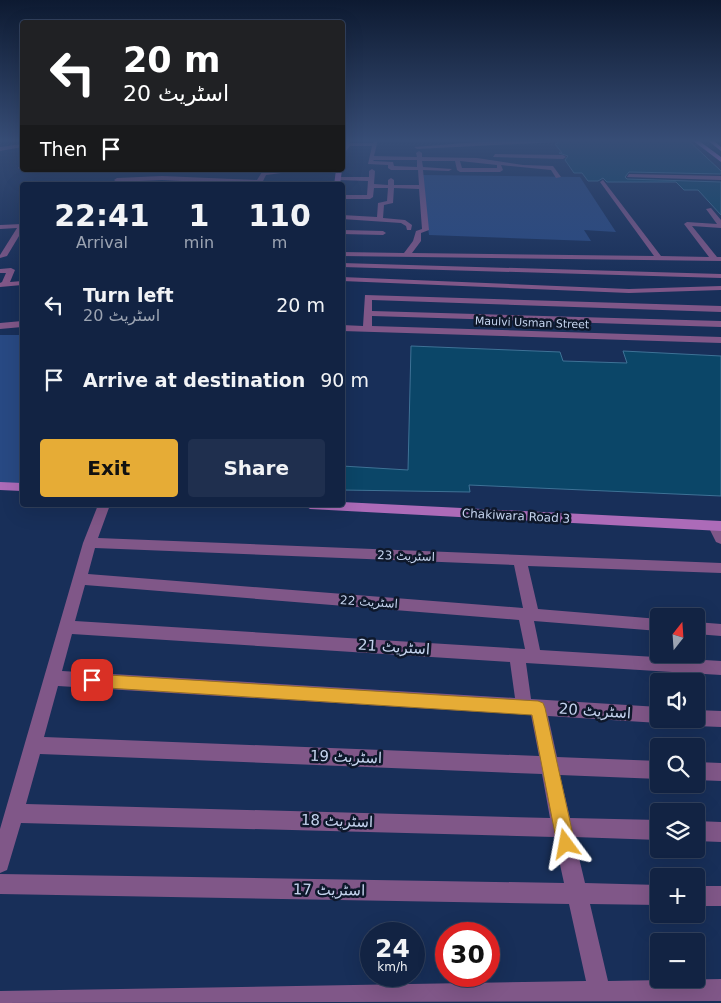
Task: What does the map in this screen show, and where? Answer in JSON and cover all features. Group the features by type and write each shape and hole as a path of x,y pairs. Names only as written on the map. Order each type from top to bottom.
{"street":[{"path":"345,197 370,197 371,187"},
{"path":"380,218 381,203 390,203 391,187"},
{"path":"406,255 417,242 418,232 426,230 422,187"},
{"path":"607,187 659,258"},
{"path":"371,209 380,210"},
{"path":"709,209 720,222"},
{"path":"345,217 403,221 409,225 408,229"},
{"path":"718,259 687,224 720,222"},
{"path":"0,226 20,226"},
{"path":"2,256 20,229"},
{"path":"345,232 383,234"},
{"path":"12,241 20,241"},
{"path":"345,254 718,259"},
{"path":"381,266 383,255"},
{"path":"345,265 721,276"},
{"path":"0,271 11,270 2,285"},
{"path":"345,279 629,291 721,288"},
{"path":"2,285 20,283"},
{"path":"525,286 528,302"},
{"path":"367,329 368,297 721,309"},
{"path":"516,302 523,334"},
{"path":"368,312 721,324"},
{"path":"0,326 20,324"},
{"name":"Maulvi Usman Street","path":"345,328 721,340"},
{"path":"0,486 20,487"},
{"path":"0,864 90,543 103,507"},
{"name":"Chakiwara Road 3","path":"345,507 718,526"},
{"path":"718,526 721,539"},
{"name":"اسٹریٹ 23","path":"90,543 721,568"},
{"path":"520,560 534,656"},
{"name":"اسٹریٹ 22","path":"80,579 650,624"},
{"name":"اسٹریٹ 21","path":"66,627 721,668"},
{"path":"705,629 721,630"},
{"path":"517,655 549,765 601,997"},
{"name":"اسٹریٹ 20","path":"52,678 650,715"},
{"path":"705,718 721,719"},
{"name":"اسٹریٹ 19","path":"34,745 650,770"},
{"path":"705,771 721,772"},
{"name":"اسٹریٹ 18","path":"14,813 650,830"},
{"path":"705,831 721,832"},
{"name":"اسٹریٹ 17","path":"0,884 650,896"},
{"path":"705,896 721,896"},
{"path":"0,1002 601,997 721,990"}],"shaded area":[{"path":"423,187 586,187 616,232 584,230 591,241 429,235"},
{"path":"0,335 20,335 20,487 0,486"}],"building":[{"path":"681,187 721,187 721,215 698,190 684,190"},
{"path":"411,346 560,352 563,361 627,363 623,351 721,356 721,496 469,485 470,492 345,490 345,466 408,470"}],"route":[{"path":"92,680 538,708 566,844"}]}
